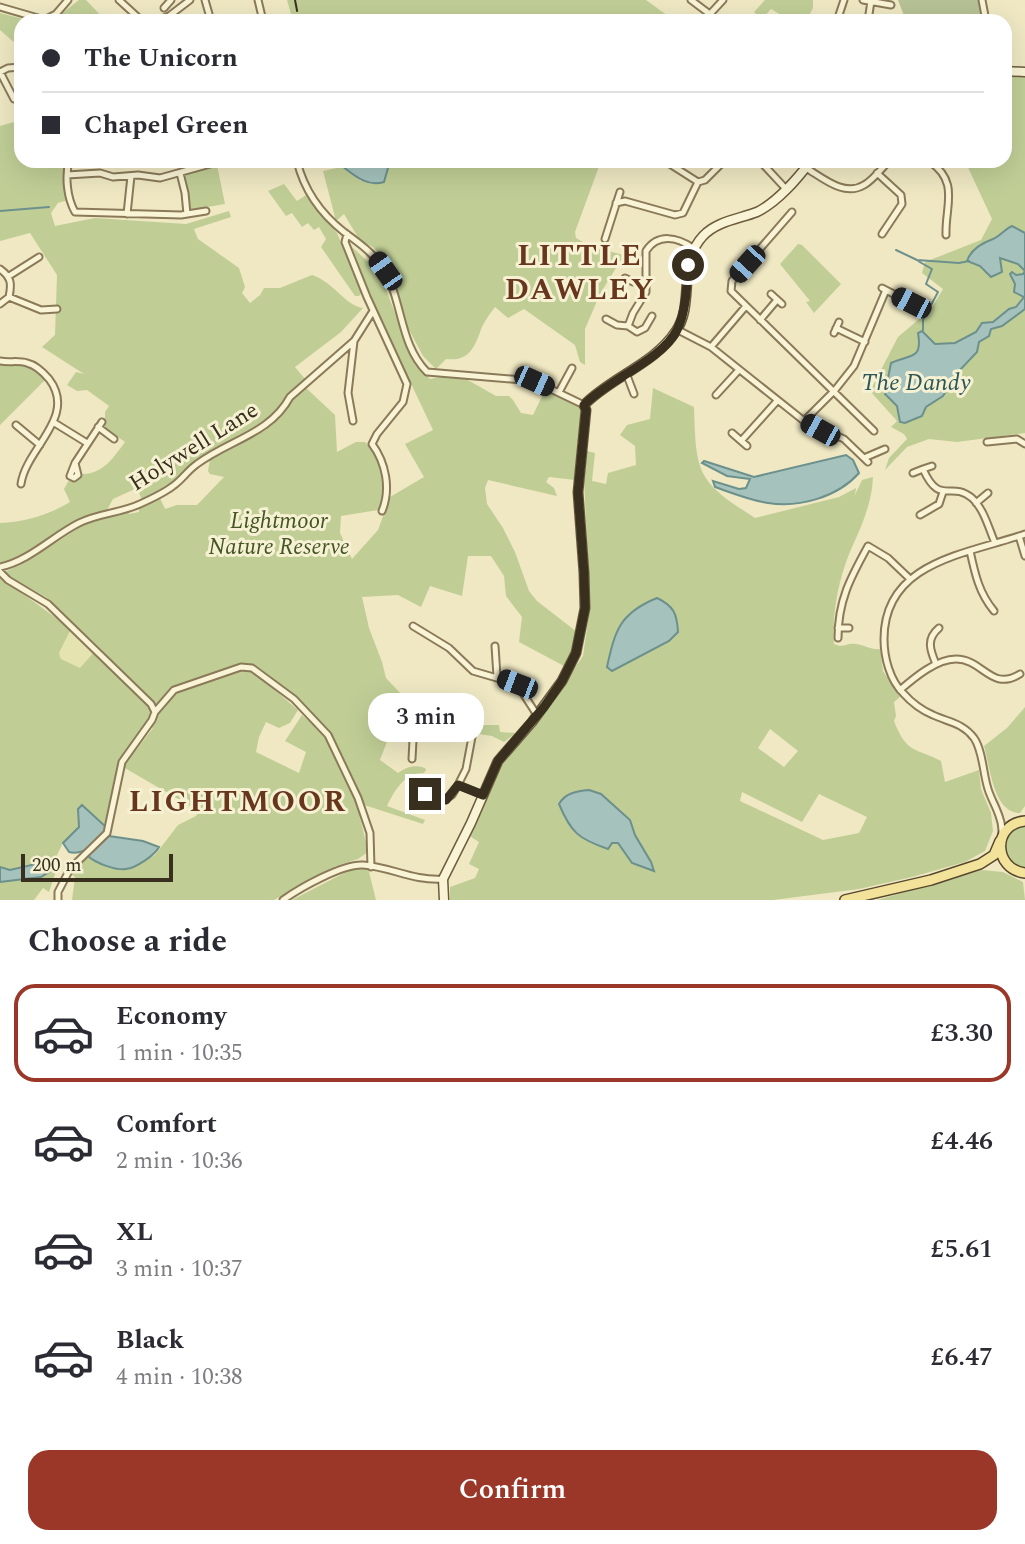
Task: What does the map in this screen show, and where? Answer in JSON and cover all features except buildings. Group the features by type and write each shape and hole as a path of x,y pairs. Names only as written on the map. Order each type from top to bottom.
{"main road":[{"path":"845,900 931,880 980,864 993,855 1011,825 1022,820"},
{"path":"1001,839 1001,857 1020,873"},
{"path":"980,864 993,864 1020,873"}],"street":[{"path":"4,0 1,8 23,14"},
{"path":"56,14 68,0"},
{"path":"119,0 132,14"},
{"path":"164,8 172,0 180,7"},
{"path":"171,14 190,0"},
{"path":"691,0 710,14 723,0"},
{"path":"863,0 891,5"},
{"path":"0,72 14,99"},
{"path":"68,168 75,212 187,214 206,211"},
{"path":"67,175 100,173 113,177 160,178 190,168"},
{"path":"300,168 304,187 323,211 372,253 385,271 401,323 420,365 427,372 534,381 584,405 586,410 578,492 585,608 576,653 562,681 538,715 498,761 443,879 444,900"},
{"path":"676,168 698,182"},
{"path":"616,203 625,201 675,215 683,213 698,182 705,180 717,168"},
{"path":"766,168 786,189"},
{"path":"584,405 596,393 661,349 678,330 687,293 688,265 693,248 704,234 722,223 769,205 806,168"},
{"path":"813,168 838,187 852,189 865,185 882,168"},
{"path":"940,168 949,187 946,235"},
{"path":"180,173 187,214"},
{"path":"877,173 901,195 902,204 884,232 894,233"},
{"path":"127,214 131,176"},
{"path":"605,239 620,192"},
{"path":"792,212 732,281 732,290 874,431"},
{"path":"347,234 345,242 407,384 403,402 372,444 378,452 387,486 387,498 382,511"},
{"path":"628,326 644,297 647,281 646,251 657,240 676,239 693,248"},
{"path":"9,276 39,257"},
{"path":"0,269 9,276 12,285 9,297 0,304"},
{"path":"625,278 633,282 647,281"},
{"path":"804,421 854,366 884,289 911,303"},
{"path":"760,320 780,302 771,294"},
{"path":"9,297 41,310 57,309"},
{"path":"711,347 746,306"},
{"name":"Holywell Lane","path":"0,567 21,559 84,520 138,505 173,486 196,464 265,426 284,409 290,397 354,341 373,311"},
{"path":"606,319 637,332 641,331 652,316"},
{"path":"837,328 865,342"},
{"path":"678,330 711,347 804,421 844,439 866,460 885,449"},
{"path":"353,422 348,393 354,341"},
{"path":"0,360 35,365 48,377 58,398 53,422 21,480 14,477"},
{"path":"559,392 572,368"},
{"path":"716,395 738,371"},
{"path":"626,373 634,394"},
{"path":"715,384 721,389"},
{"path":"741,440 777,401"},
{"path":"53,422 87,443"},
{"path":"16,425 40,445"},
{"path":"75,464 100,425 114,439"},
{"path":"732,433 747,446"},
{"path":"987,442 1017,439 1025,444"},
{"path":"913,473 932,466"},
{"path":"923,469 930,483 943,492 963,493 976,502 995,544"},
{"path":"923,512 939,504 943,492"},
{"path":"976,502 988,493"},
{"path":"1001,839 1000,820 989,793 975,740 961,726 918,707 900,690 889,671 885,617 894,597 910,579 936,563 1022,535 1025,556"},
{"path":"838,638 848,582 868,546 869,537"},
{"path":"868,546 888,558 910,579"},
{"path":"970,551 983,598 994,611"},
{"path":"0,572 8,580 48,604 100,652 151,704 155,712"},
{"path":"413,626 449,648 473,671 517,684 538,715"},
{"path":"838,628 849,628"},
{"path":"936,664 930,651 930,642 933,633 939,628"},
{"path":"495,646 497,676"},
{"path":"900,690 936,664 957,659 967,660 997,678 1006,680 1020,674"},
{"path":"58,900 58,892 70,869 107,833 122,762 155,712 174,690 241,667 252,668 294,699 302,711 328,735 358,798 370,833 370,867"},
{"path":"412,759 414,736 423,720 445,732 476,738 466,769 446,800 425,794 415,796"},
{"path":"402,750 411,750"},
{"path":"458,785 483,795"},
{"path":"425,786 425,794"},
{"path":"996,808 1004,817 1022,820"},
{"path":"283,900 350,865 425,880 443,879"}],"green space":[{"path":"79,0 86,0 99,14 61,14"},
{"path":"287,0 646,0 665,14 291,14"},
{"path":"765,0 813,0 810,14 779,14 771,9 766,14 754,12"},
{"path":"898,0 979,0 982,14 903,14"},
{"path":"0,13 14,17 14,42 0,30"},
{"path":"1012,74 1025,75 1025,433 957,442 929,439 907,447 885,470 889,458 907,439 904,434 891,427 897,421 870,391 898,337 931,309 943,289 922,273 925,262 981,240 992,219 968,168 1012,168"},
{"path":"14,122 14,168 69,168 68,200 58,203 51,213 55,226 95,218 186,224 229,211 231,217 194,229 198,239 239,268 245,287 242,293 250,303 264,288 280,288 312,275 327,283 350,303 363,308 341,332 295,367 305,379 262,425 196,464 173,486 171,484 142,500 137,488 113,499 106,512 14,561 0,565 0,523 36,517 70,502 64,489 69,480 73,482 83,474 102,468 125,442 105,428 105,412 109,406 87,390 77,391 67,385 76,372 84,374 42,347 55,335 57,275 30,233 0,241 0,126"},
{"path":"207,168 218,168 225,204 190,210 185,175"},
{"path":"343,168 361,181 384,182 388,168 598,168 575,232 576,238 592,247 624,255 600,294 585,329 585,365 580,362 575,345 524,309 508,318 495,307 471,351 461,358 446,359 436,369 423,356 406,324 390,267 374,248 359,239 344,214 336,221 323,171"},
{"path":"284,184 297,201 306,195 337,233 362,292 359,296 355,296 321,247 326,239 319,227 314,230 308,223 302,227 292,213 286,216 268,191"},
{"path":"798,244 841,284 814,313 806,302 810,301 780,264"},
{"name":"Lightmoor Nature Reserve","path":"352,247 380,273 409,351 430,379 466,379 496,396 509,396 521,413 533,415 545,390 582,405 575,480 549,477 546,482 554,488 557,496 488,480 485,488 487,504 515,552 529,591 537,601 577,632 573,652 564,666 519,642 522,617 506,596 504,576 491,556 468,556 462,596 430,586 421,607 398,595 362,597 386,678 402,695 447,721 499,725 500,732 516,733 504,742 492,736 478,736 443,728 403,711 392,740 388,739 380,760 398,773 414,766 426,770 406,779 387,806 425,820 423,824 361,804 332,737 294,697 256,666 238,665 190,684 199,685 246,669 255,673 298,710 290,723 279,728 266,722 256,752 299,773 306,752 285,741 302,715 315,726 339,760 357,806 368,852 274,900 72,900 75,877 71,874 88,856 94,861 126,870 155,855 178,825 196,816 199,811 123,767 153,728 147,723 120,759 106,827 82,805 78,809 79,827 63,843 54,861 56,871 49,892 43,888 34,900 0,900 0,882 41,877 29,865 10,870 0,867 0,577 71,629 59,653 61,659 80,668 95,651 102,657 103,651 46,597 5,572 34,557 88,522 127,510 129,514 139,512 139,507 160,498 165,509 177,505 197,505 224,477 210,474 210,459 266,430 305,387 335,415 337,452 356,442 365,442 373,452 382,473 385,494 378,510 341,516 340,533 352,559 378,530 390,497 424,477 405,444 433,430 370,297"},
{"path":"0,364 26,366 47,378 0,425"},
{"path":"653,388 694,407 696,447 704,474 721,494 755,518 839,497 856,488 855,495 862,480 873,477 868,507 839,587 834,644 880,649 883,671 900,697 894,702 894,721 899,732 912,748 941,761 945,782 979,770 981,789 991,813 993,831 985,851 965,862 912,877 859,889 773,900 450,900 450,887 475,878 479,869 469,864 479,842 470,834 502,761 535,723 583,656 590,607 584,480 587,451 595,453 592,481 606,484 608,473 636,465 635,446 620,435 627,425 650,419","holes":["770,729 798,751 784,767 758,748","742,792 802,822 819,794 867,817 859,833 823,840 740,801"]},
{"path":"71,629 95,651 80,669 61,659 59,653"},
{"path":"1025,707 1025,806 1020,813 1011,811 998,797 984,746 1007,728"},
{"path":"1025,824 1025,868 1009,859 1005,843 1010,831"},
{"path":"368,868 376,900 292,900 350,870"},
{"path":"982,870 1003,872 1023,882 1025,900 877,900"}],"water":[{"path":"345,168 388,168 384,182 378,183 367,182"},
{"path":"1012,226 1025,233 1025,271 1018,264 1000,258 1002,272 991,277 980,266 967,261 977,247"},
{"name":"The Dandy","path":"1025,271 1025,309 1002,326 991,329 989,336 979,342 977,352 957,373 943,396 926,407 922,416 905,423 900,422 897,406 885,394 890,381 888,378 891,363 916,352 918,333 922,331 935,344 955,343 976,332 982,323 993,322 1009,309 1016,307 1024,297 1014,292 1015,284 1010,274 1023,274"},
{"path":"846,455 853,460 859,473 840,489 817,499 792,504 761,502 715,487 713,481 739,489 746,488 750,479 727,476 702,463 704,461 754,477"},
{"path":"657,598 674,611 678,632 669,641 612,671 607,667 621,624 635,610"},
{"path":"589,790 601,794 630,820 654,871 632,863 618,843 612,843 608,849 583,838 572,828 559,804 568,795"},
{"path":"82,805 106,827 86,850 69,852 63,843 79,827 78,809"},
{"path":"109,836 143,841 159,847 140,864 117,869 88,856"},
{"path":"40,863 47,866 49,872 41,877 0,882 0,867 10,870"}],"waterway":[{"path":"0,211 49,207"},
{"path":"896,250 917,260 959,263 969,261"},
{"path":"918,261 932,269 926,284 938,292 923,320 923,330"}],"railway":[{"path":"295,0 298,14"}],"district":[{"name":"LITTLE DAWLEY","path":"580,273"},
{"name":"LIGHTMOOR","path":"238,802"}],"route":[{"path":"425,794 446,800 458,785 483,795 498,761 544,707 562,681 576,653 585,608 578,492 586,410 584,405 596,393 661,349 678,330 687,293 688,265"}]}
